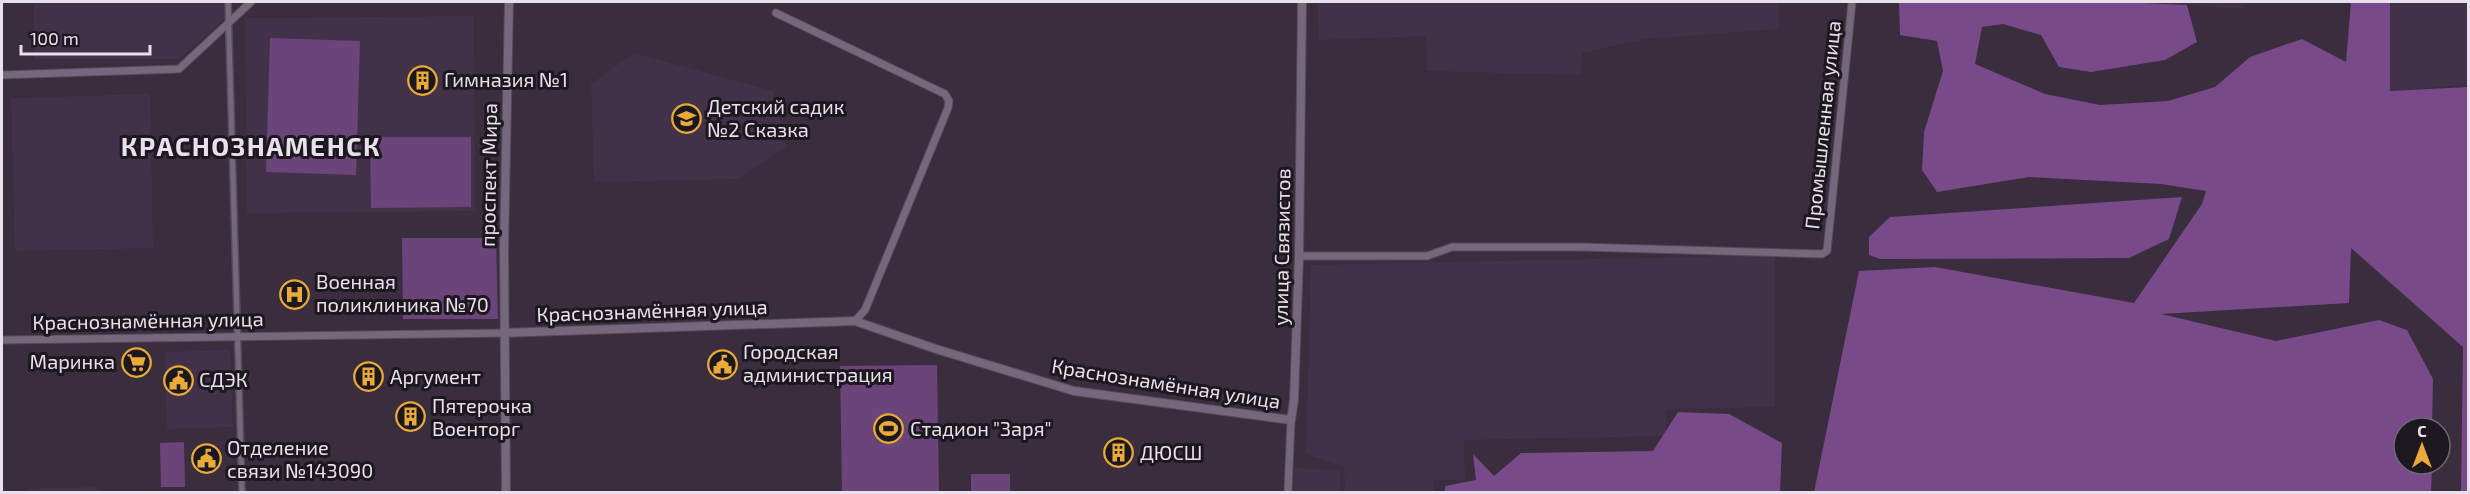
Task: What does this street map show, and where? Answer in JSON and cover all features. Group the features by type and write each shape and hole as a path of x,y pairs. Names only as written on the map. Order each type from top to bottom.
{"street":[{"path":"228,2 242,492"},
{"path":"2,75 179,69 251,2"},
{"name":"проспект Мира","path":"506,492 504,239 509,2"},
{"name":"улица Связистов","path":"1288,492 1299,256 1302,2"},
{"name":"Промышленная улица","path":"1299,256 1427,256 1452,247 1581,247 1822,254 1827,251 1852,2"},
{"path":"776,13 945,94 949,101 865,310 855,321"},
{"name":"Краснознамённая улица","path":"2,340 504,333 855,321 1074,391 1291,420"}],"shaded area":[{"path":"34,2 224,2 225,18 179,59 34,59"},
{"path":"1318,2 1779,2 1779,29 1645,39 1582,53 1581,75 1427,71 1426,36 1319,40"},
{"path":"1899,2 2122,2 2187,5 2197,42 2165,60 2091,72 2059,67 2041,35 2003,24 1982,27 1975,64 2045,94 2100,105 2168,101 2215,87 2250,57 2302,39 2346,62 2351,2 2390,2 2390,91 2468,87 2468,492 2461,492 2463,347 2351,248 2349,303 2161,314 2276,341 2379,320 2407,330 2433,379 2432,416 2392,416 2392,476 2432,476 2431,492 1814,492 1859,271 1935,267 2134,303 2202,204 2206,191 2161,184 2029,177 1937,192 1922,170 1924,132 1943,71 1937,41 1900,35"},
{"path":"2122,2 2244,2 2244,9 2187,5"},
{"path":"2389,2 2468,2 2468,85 2390,91"},
{"path":"474,16 475,211 247,213 245,18"},
{"path":"270,38 360,41 356,175 266,172"},
{"name":"Детский садик №2 Сказка","path":"634,53 773,91 786,147 738,179 594,182 591,84"},
{"path":"150,94 153,248 15,251 11,98"},
{"path":"370,137 471,137 471,207 371,208"},
{"path":"2182,197 2169,239 2129,258 1880,259 1869,255 1869,237 1890,217"},
{"path":"402,238 496,238 498,319 403,319"},
{"path":"1775,255 1775,407 1666,409 1666,436 1464,440 1465,480 1433,480 1434,492 1345,492 1344,467 1306,454 1311,265"},
{"path":"230,350 233,427 167,429 165,352"},
{"name":"Стадион \"Заря\"","path":"937,365 939,492 842,492 840,366"},
{"path":"1678,412 1729,414 1782,443 1780,492 1445,492 1445,486 1476,480 1473,454 1494,476 1521,453 1653,451"},
{"path":"184,442 185,487 161,487 160,443"},
{"path":"1294,468 1340,470 1340,492 1293,492"},
{"path":"971,474 1010,474 1010,492 971,492"},
{"path":"95,487 100,492 27,492 27,489"}],"place":[{"name":"Гимназия №1","path":"423,80"},
{"name":"Детский садик №2 Сказка","path":"686,119"},
{"name":"Военная поликлиника №70","path":"295,294"},
{"name":"Маринка","path":"136,362"},
{"name":"Городская администрация","path":"722,364"},
{"name":"Аргумент","path":"369,377"},
{"name":"СДЭК","path":"178,380"},
{"name":"Пятерочка Военторг","path":"411,417"},
{"name":"Стадион \"Заря\"","path":"889,429"},
{"name":"ДЮСШ","path":"1119,453"},
{"name":"Отделение связи №143090","path":"206,459"}],"district":[{"name":"КРАСНОЗНАМЕНСК","path":"251,147"}]}
